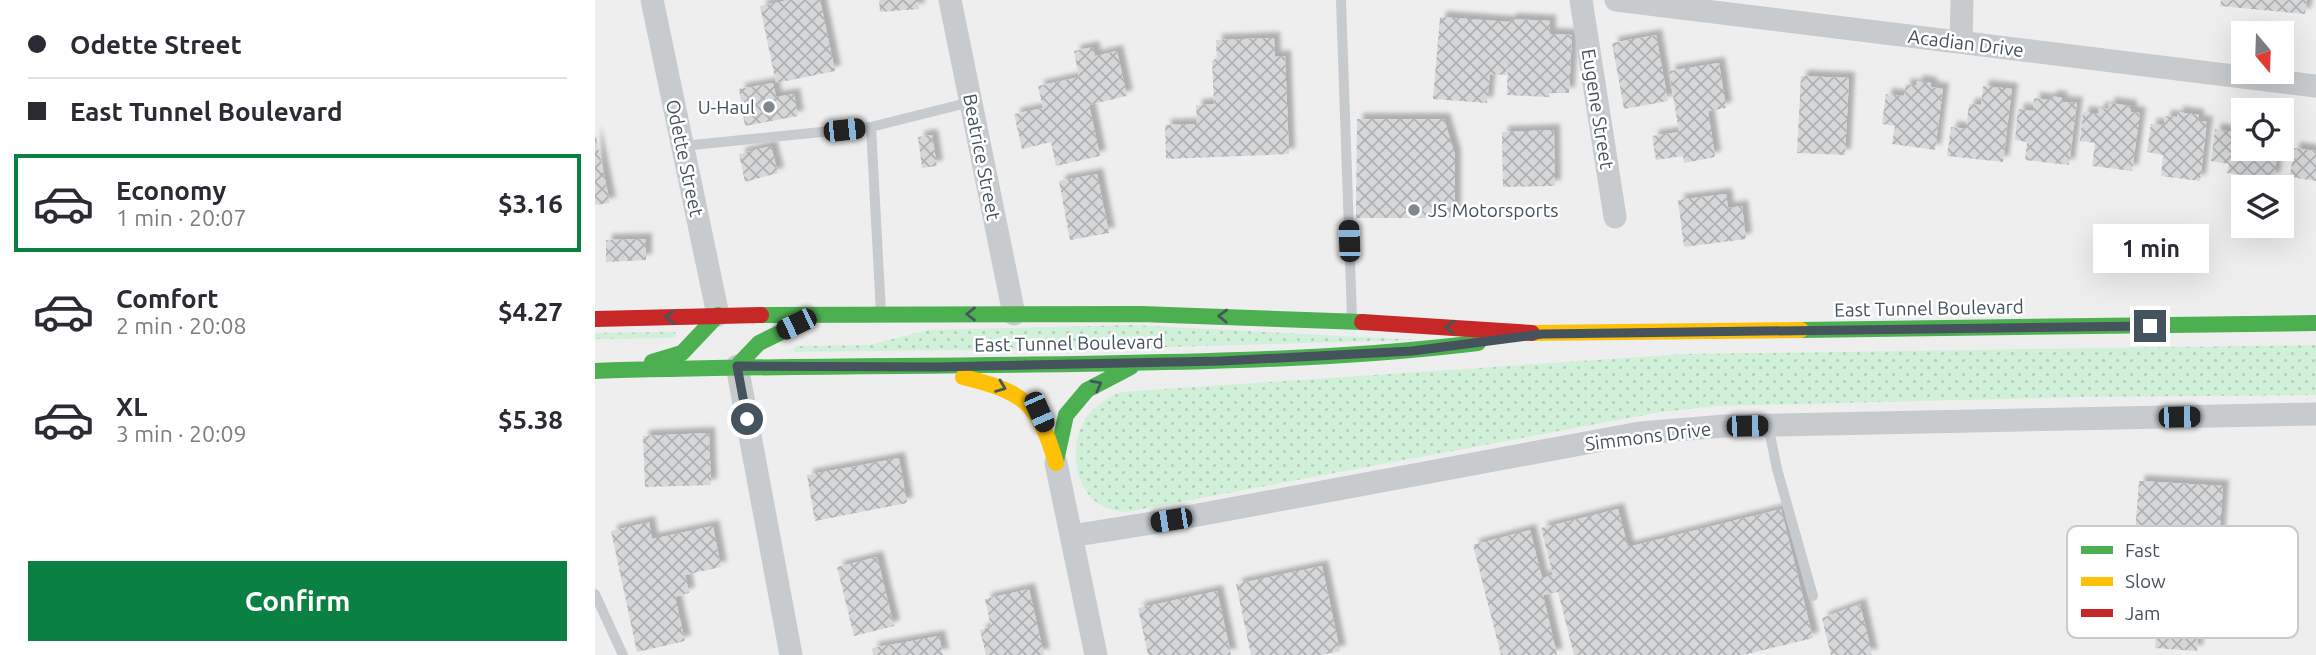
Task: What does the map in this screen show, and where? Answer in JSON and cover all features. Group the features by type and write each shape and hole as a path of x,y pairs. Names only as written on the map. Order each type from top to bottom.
{"main road":[{"name":"East Tunnel Boulevard","path":"595,319 1141,314 1352,321 1542,334 2316,323"},
{"path":"737,366 758,343 815,315"},
{"path":"624,370 682,353 718,316"},
{"name":"East Tunnel Boulevard","path":"595,371 737,366 936,367 1139,363 1412,351 1542,334"},
{"path":"1056,463 1066,415 1087,390 1139,363"},
{"path":"936,367 1006,388 1024,399 1039,412 1056,463"}],"street":[{"name":"Odette Street","path":"652,0 718,316"},
{"name":"Beatrice Street","path":"950,0 1014,314"},
{"name":"Eugene Street","path":"1581,0 1615,218"},
{"name":"Acadian Drive","path":"1616,0 2316,86"},
{"path":"1961,42 1962,0"},
{"path":"737,366 791,655"},
{"name":"Simmons Drive","path":"1071,536 1640,433 1725,426 2316,414"},
{"path":"1056,463 1096,655"}],"lane":[{"path":"1341,0 1352,321"},
{"path":"683,146 871,127 971,102"},
{"path":"871,127 881,315"},
{"path":"1768,425 1777,469 1814,596"},
{"path":"595,594 624,655"}],"green space":[{"path":"1132,325 1419,340 1129,348 793,350 794,347 800,346 869,345 928,330"},
{"path":"675,332 676,337 670,338 595,339 595,333"},
{"path":"2316,345 2316,395 2081,397 1715,406 1661,412 1126,512 1109,509 1097,503 1088,494 1077,470 1077,443 1085,419 1101,403 1120,392 1685,354"}],"building":[{"path":"788,0 820,0 835,71 776,83 760,6"},
{"path":"879,0 918,0 919,9 880,12"},
{"path":"2221,0 2307,0 2305,14 2220,6"},
{"path":"1440,17 1510,22 1510,19 1550,21 1550,34 1572,35 1569,93 1549,93 1549,97 1507,95 1508,52 1506,75 1490,74 1487,103 1433,99"},
{"path":"1656,35 1668,101 1624,109 1612,43"},
{"path":"1274,38 1275,57 1285,56 1289,154 1166,159 1165,125 1197,124 1196,105 1214,104 1212,61 1217,58 1216,40"},
{"path":"1093,47 1095,56 1117,51 1127,96 1089,105 1100,156 1056,166 1051,142 1022,149 1014,114 1043,108 1038,86 1079,77 1074,51"},
{"path":"1719,63 1726,108 1708,111 1715,157 1684,163 1683,156 1656,160 1652,136 1679,132 1669,71"},
{"path":"1801,76 1849,78 1845,155 1797,153"},
{"path":"1917,81 1931,83 1931,87 1943,89 1935,150 1892,144 1895,126 1882,124 1886,94 1904,96 1905,84 1916,86"},
{"name":"U-Haul","path":"773,83 776,97 794,94 798,116 745,126 739,89"},
{"path":"1983,86 2012,89 2003,162 1947,156 1951,127 1966,129 1969,104 1981,105"},
{"path":"2052,96 2062,98 2061,102 2077,103 2069,165 2025,160 2027,142 2015,140 2018,109 2033,111 2034,98 2049,100"},
{"path":"2109,103 2131,106 2131,112 2140,113 2132,171 2092,166 2095,143 2080,141 2083,112 2098,114 2099,108 2108,109"},
{"path":"2177,112 2199,115 2198,121 2207,122 2200,181 2161,176 2163,155 2147,152 2151,124 2164,125 2165,116 2177,117"},
{"path":"1357,119 1444,119 1455,155 1455,218 1356,218"},
{"path":"2215,129 2231,132 2231,161 2276,161 2275,175 2227,173 2229,164 2211,161"},
{"path":"1554,130 1555,186 1503,187 1502,132"},
{"path":"595,132 610,203 595,205"},
{"path":"932,135 937,166 922,168 918,137"},
{"path":"771,146 778,173 745,182 739,154"},
{"path":"2294,148 2316,151 2316,181 2290,175"},
{"path":"1097,174 1109,233 1070,240 1059,181"},
{"path":"1726,194 1728,208 1742,206 1746,239 1684,247 1678,200"},
{"path":"646,239 646,260 606,262 606,240"},
{"path":"709,433 711,485 645,487 643,436"},
{"path":"899,458 907,503 815,521 807,475"},
{"path":"2139,481 2223,486 2220,526 2136,526"},
{"path":"1618,509 1628,547 1781,509 1813,638 1743,655 1574,655 1558,592 1543,595 1557,655 1501,655 1473,545 1530,530 1542,578 1553,575 1541,528"},
{"path":"649,522 652,539 713,526 721,567 685,575 689,593 675,597 685,641 637,652 611,531"},
{"path":"877,557 894,626 854,636 837,567"},
{"path":"1322,566 1340,651 1321,655 1251,655 1236,584"},
{"path":"1029,589 1044,655 986,655 980,630 991,627 985,599"},
{"path":"1217,591 1231,655 1148,655 1138,608"},
{"path":"1860,604 1872,655 1831,655 1822,618"},
{"path":"939,636 943,655 873,655 872,648"},
{"path":"2156,638 2198,638 2197,651 2155,648"}],"traffic: fast":[{"path":"761,315 1141,314 1362,322"},
{"path":"652,362 682,353 718,315"},
{"path":"737,366 759,343 808,319"},
{"path":"1801,330 2316,323"},
{"path":"595,371 1213,361 1346,355 1478,343"},
{"path":"1056,461 1066,415 1087,390 1131,367"}],"traffic: slow":[{"path":"1532,333 1801,330"},
{"path":"963,377 1001,388 1026,403 1042,426 1056,463"}],"traffic: jam":[{"path":"595,319 761,315"},
{"path":"1362,322 1532,333"}],"place":[{"name":"U-Haul","path":"769,107"},
{"name":"JS Motorsports","path":"1414,210"}],"route":[{"path":"747,419 737,366 936,367 1221,361 1412,351 1542,334 2150,326"}]}
